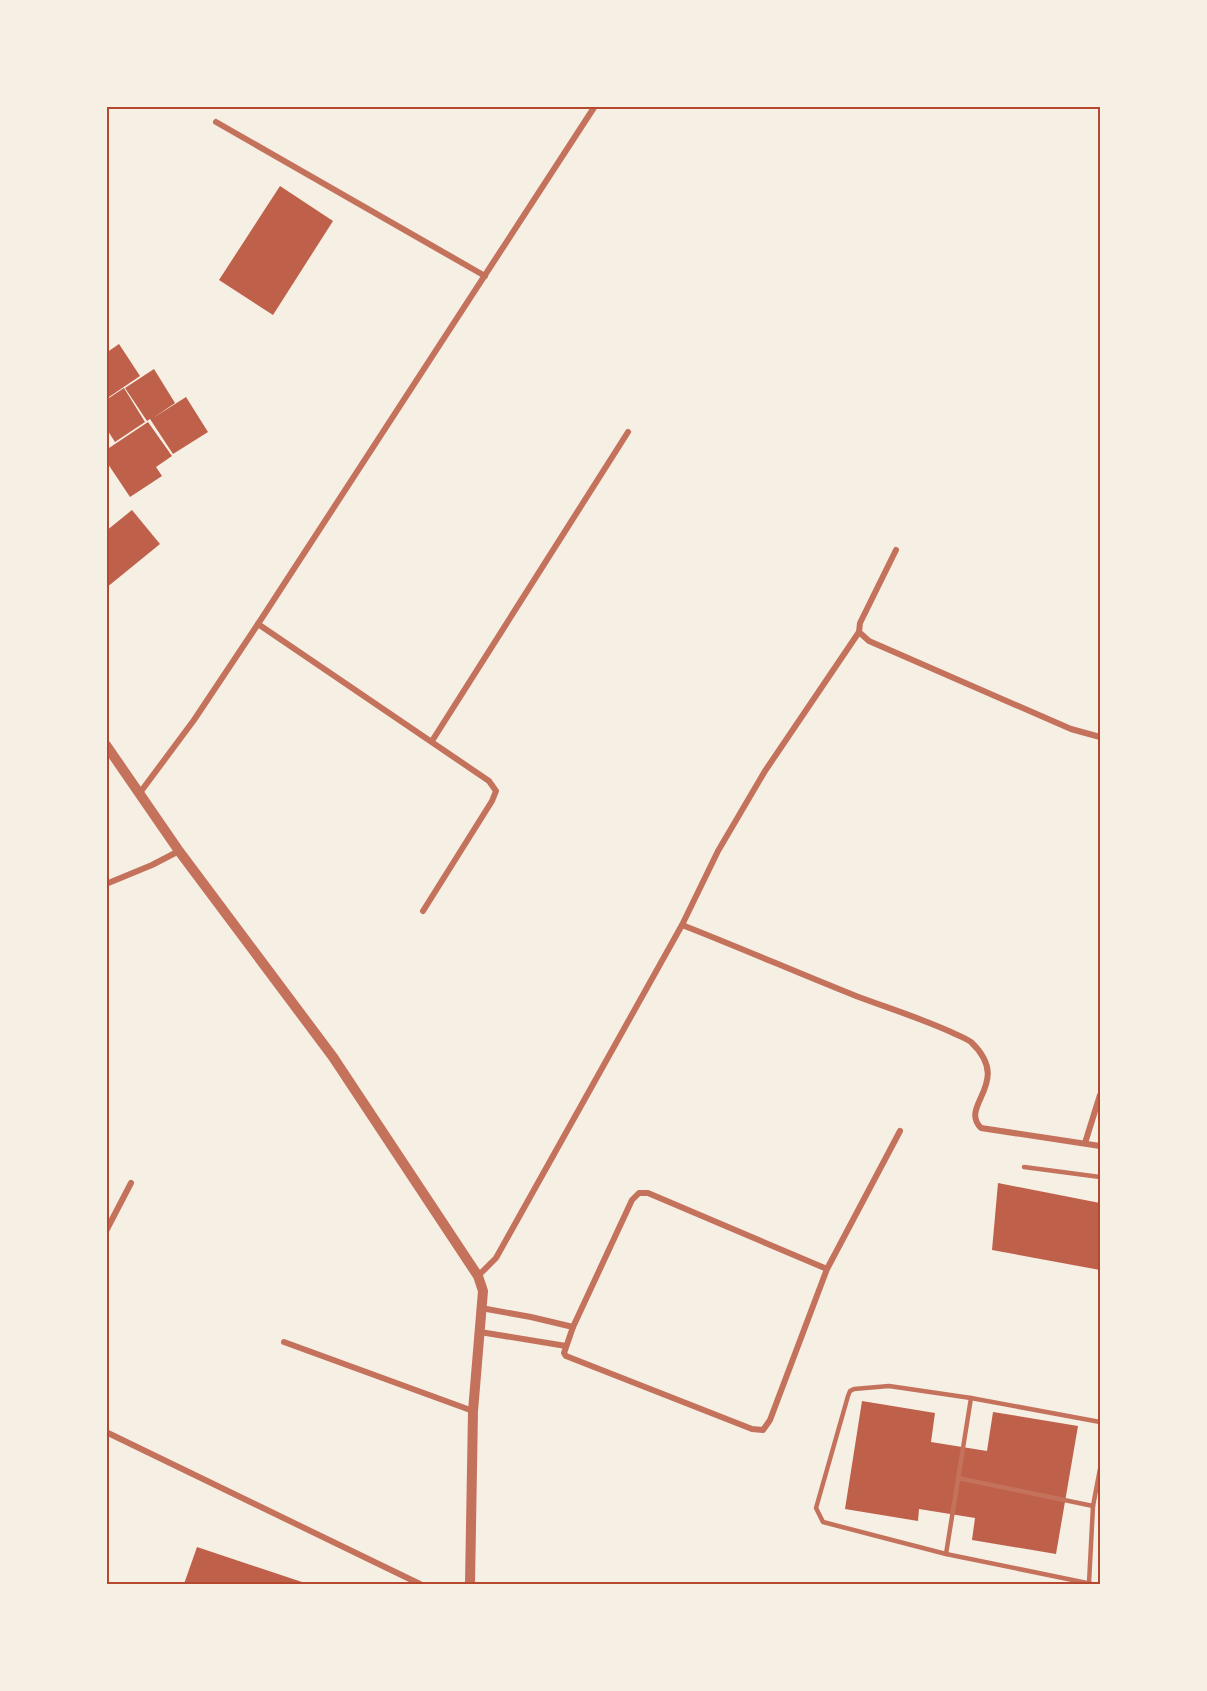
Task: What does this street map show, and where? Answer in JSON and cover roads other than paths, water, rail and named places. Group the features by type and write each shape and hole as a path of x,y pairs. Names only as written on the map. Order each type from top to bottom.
{"street":[{"path":"139,795 194,720 258,624 595,106"},
{"path":"216,122 485,276"},
{"path":"432,741 628,432"},
{"path":"478,1276 496,1258 682,925 718,851 765,771 859,632 860,622 896,550"},
{"path":"258,624 432,741 489,781 496,791 423,911"},
{"path":"859,632 869,641 1071,729 1101,737"},
{"path":"106,745 179,850 333,1057 478,1276 483,1291 473,1411 470,1584"},
{"path":"106,884 152,865 179,850"},
{"path":"682,925 856,996 940,1027 969,1041 984,1057 989,1068 989,1079 974,1114 976,1123 981,1128 1101,1146"},
{"path":"1085,1143 1101,1095"},
{"path":"827,1269 648,1193 639,1193 632,1200 573,1327 564,1353 566,1356 752,1429 763,1430 770,1420 827,1269 900,1131"},
{"path":"106,1231 131,1183"},
{"path":"481,1308 573,1327"},
{"path":"480,1332 566,1346"},
{"path":"284,1342 473,1411"},
{"path":"106,1432 420,1584"}],"lane":[{"path":"1024,1167 1101,1178"},
{"path":"1101,1422 971,1398 889,1386 854,1389 850,1391 816,1508 823,1522 946,1554 1090,1584 1094,1506 1101,1469"},
{"path":"946,1554 971,1398"},
{"path":"958,1478 1094,1506"}]}
